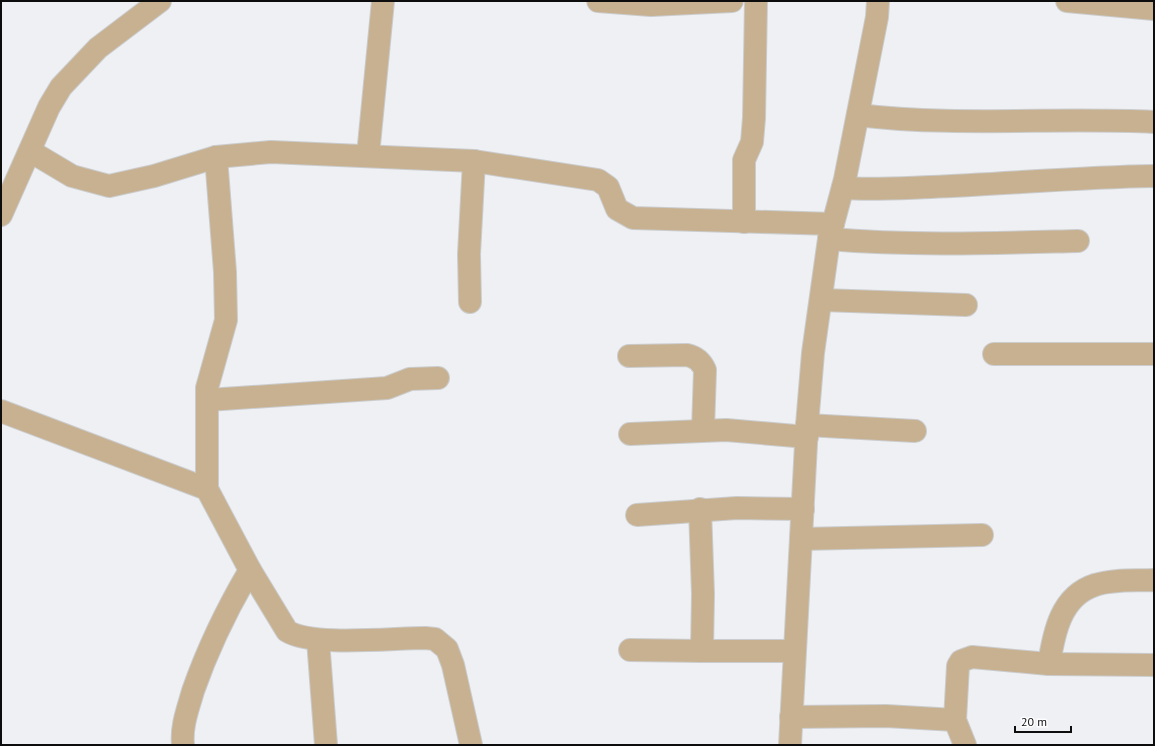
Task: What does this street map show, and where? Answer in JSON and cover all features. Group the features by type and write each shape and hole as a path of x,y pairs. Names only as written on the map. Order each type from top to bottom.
{"street":[{"path":"1,215 49,107 62,87 98,48 160,1"},
{"path":"368,155 383,1"},
{"path":"598,1 651,5 732,1"},
{"path":"744,222 744,160 752,142 754,126 756,1"},
{"path":"790,745 794,651 813,353 831,232 843,188 858,115 877,16 878,1"},
{"path":"1067,1 1154,9"},
{"path":"858,115 911,121 948,122 1154,122"},
{"path":"30,151 72,176 109,186 154,176 216,157 271,152 474,160 598,180 608,187 617,208 633,218 744,222 831,232 872,243 970,244 1078,241"},
{"path":"216,157 225,272 226,320 207,388 207,489 250,570 287,631 295,636 318,640 425,638 435,639 442,643 447,649 453,665 471,745"},
{"path":"470,302 470,254 474,160"},
{"path":"843,188 974,185 1103,177 1154,176"},
{"path":"822,300 966,305"},
{"path":"994,354 1154,354"},
{"path":"629,356 687,355 695,357 702,364 705,370 703,430"},
{"path":"208,400 387,388 410,379 438,378"},
{"path":"1,411 207,489"},
{"path":"630,434 703,430 915,431"},
{"path":"637,515 737,508 803,509"},
{"path":"700,510 703,594 702,651"},
{"path":"802,539 982,535"},
{"path":"182,745 184,718 204,659 230,605 250,570"},
{"path":"1049,664 1053,637 1061,616 1072,599 1095,585 1111,582 1154,580"},
{"path":"318,640 326,745"},
{"path":"630,650 794,651"},
{"path":"965,745 955,720 958,666 961,660 972,657 1049,664 1154,665"},
{"path":"791,717 886,716 955,720"}]}
